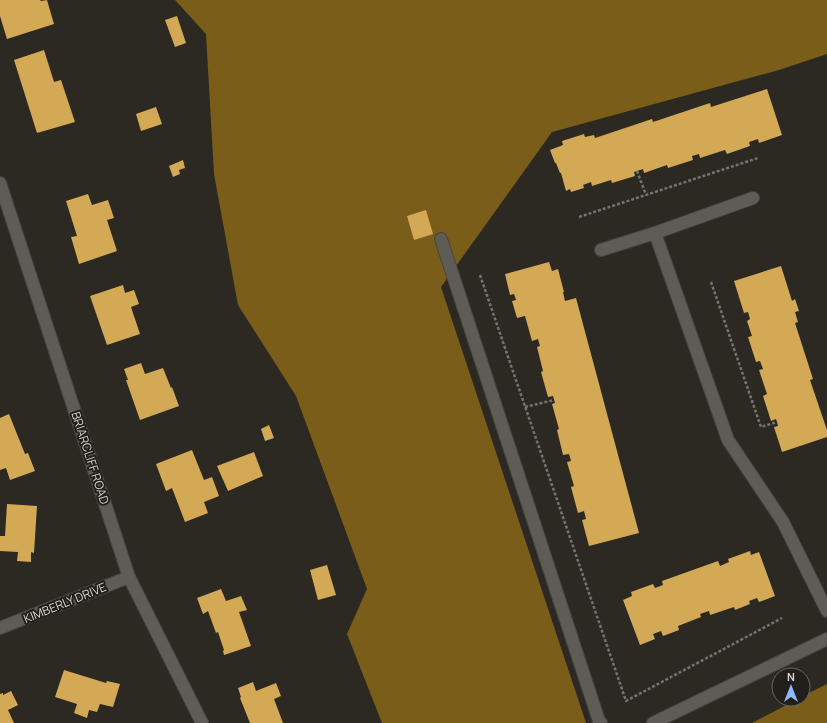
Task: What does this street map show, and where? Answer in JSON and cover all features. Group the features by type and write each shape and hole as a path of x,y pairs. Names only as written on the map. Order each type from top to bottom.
{"street":[{"name":"BRIARCLIFF ROAD","path":"0,183 129,577 202,723"},
{"path":"601,250 753,198"},
{"path":"655,232 728,440 783,522 827,611"},
{"path":"441,239 594,706 601,723"},
{"name":"KIMBERLY DRIVE","path":"0,628 129,577"},
{"path":"653,723 827,639"}],"path":[{"path":"579,217 758,158"},
{"path":"637,171 646,195"},
{"path":"480,275 626,701 782,618"},
{"path":"711,282 761,427 777,422"},
{"path":"525,407 554,400"}],"shaded area":[{"path":"175,0 827,0 827,54 779,70 552,132 441,287 586,723 382,723 347,634 367,589 296,396 238,305 214,174 206,34"},
{"path":"827,684 827,723 752,723 783,707 811,707 811,692"}],"building":[{"path":"0,0 47,0 54,24 7,39 0,16"},
{"path":"177,16 186,43 175,47 165,20"},
{"path":"44,50 54,82 61,80 75,122 37,133 14,60"},
{"path":"767,89 782,135 759,143 758,139 749,142 750,146 727,154 725,150 700,158 699,154 692,156 693,160 668,168 667,165 644,173 643,169 634,172 635,176 612,183 611,180 592,186 591,182 583,185 584,188 571,192 570,189 566,191 561,173 550,150 563,145 562,141 584,134 585,137 594,135 595,138 652,119 653,122 710,103 711,107"},
{"path":"156,107 162,124 141,131 136,114"},
{"path":"183,160 185,168 179,170 180,174 173,177 169,166"},
{"path":"88,194 92,205 108,200 114,218 107,220 117,251 79,264 71,237 77,236 66,201"},
{"path":"426,210 433,234 414,240 407,216"},
{"path":"549,262 552,271 558,269 565,301 576,298 639,533 589,546 582,520 586,519 584,511 578,513 571,487 574,486 567,462 571,461 569,454 563,455 557,430 559,429 552,404 555,403 553,396 548,397 541,372 543,371 537,347 540,346 538,339 532,341 525,316 517,318 512,301 516,300 514,294 510,295 505,274"},
{"path":"781,266 792,301 795,299 799,311 795,312 798,322 795,323 813,379 810,380 827,430 827,437 782,452 774,427 778,426 776,419 771,421 763,396 767,394 759,370 763,369 760,361 756,362 748,337 752,336 747,321 750,319 748,312 744,313 734,281"},
{"path":"123,285 125,293 134,290 139,304 131,307 140,334 107,345 90,296"},
{"path":"141,363 145,374 163,368 179,406 140,420 126,380 128,380 124,369"},
{"path":"9,414 25,454 28,453 35,471 10,480 6,468 0,470 0,418"},
{"path":"269,425 274,438 265,441 261,429"},
{"path":"192,450 204,480 212,477 219,496 204,502 208,513 185,522 172,488 166,491 156,464"},
{"path":"254,452 263,476 228,491 217,466"},
{"path":"7,504 37,506 34,553 31,552 31,562 17,561 18,552 0,551 0,536 5,536"},
{"path":"750,551 751,555 759,552 775,596 759,602 757,598 749,601 750,604 735,610 734,607 710,615 709,611 700,614 701,617 678,626 679,630 663,636 661,631 653,634 655,639 640,645 623,600 632,596 631,592 653,584 655,588 663,585 662,581 718,561 720,566 729,562 728,559"},
{"path":"327,565 336,595 318,600 310,570"},
{"path":"221,589 226,601 241,596 247,610 239,612 251,646 224,655 224,650 218,632 216,633 208,611 203,614 197,598"},
{"path":"64,670 106,683 107,681 120,684 113,707 100,704 97,712 89,710 87,718 74,713 77,704 55,697"},
{"path":"253,682 256,691 276,683 281,696 274,699 283,723 250,723 240,698 238,688"},
{"path":"11,691 18,705 8,710 14,723 0,723 0,694 3,693 3,695"}]}
